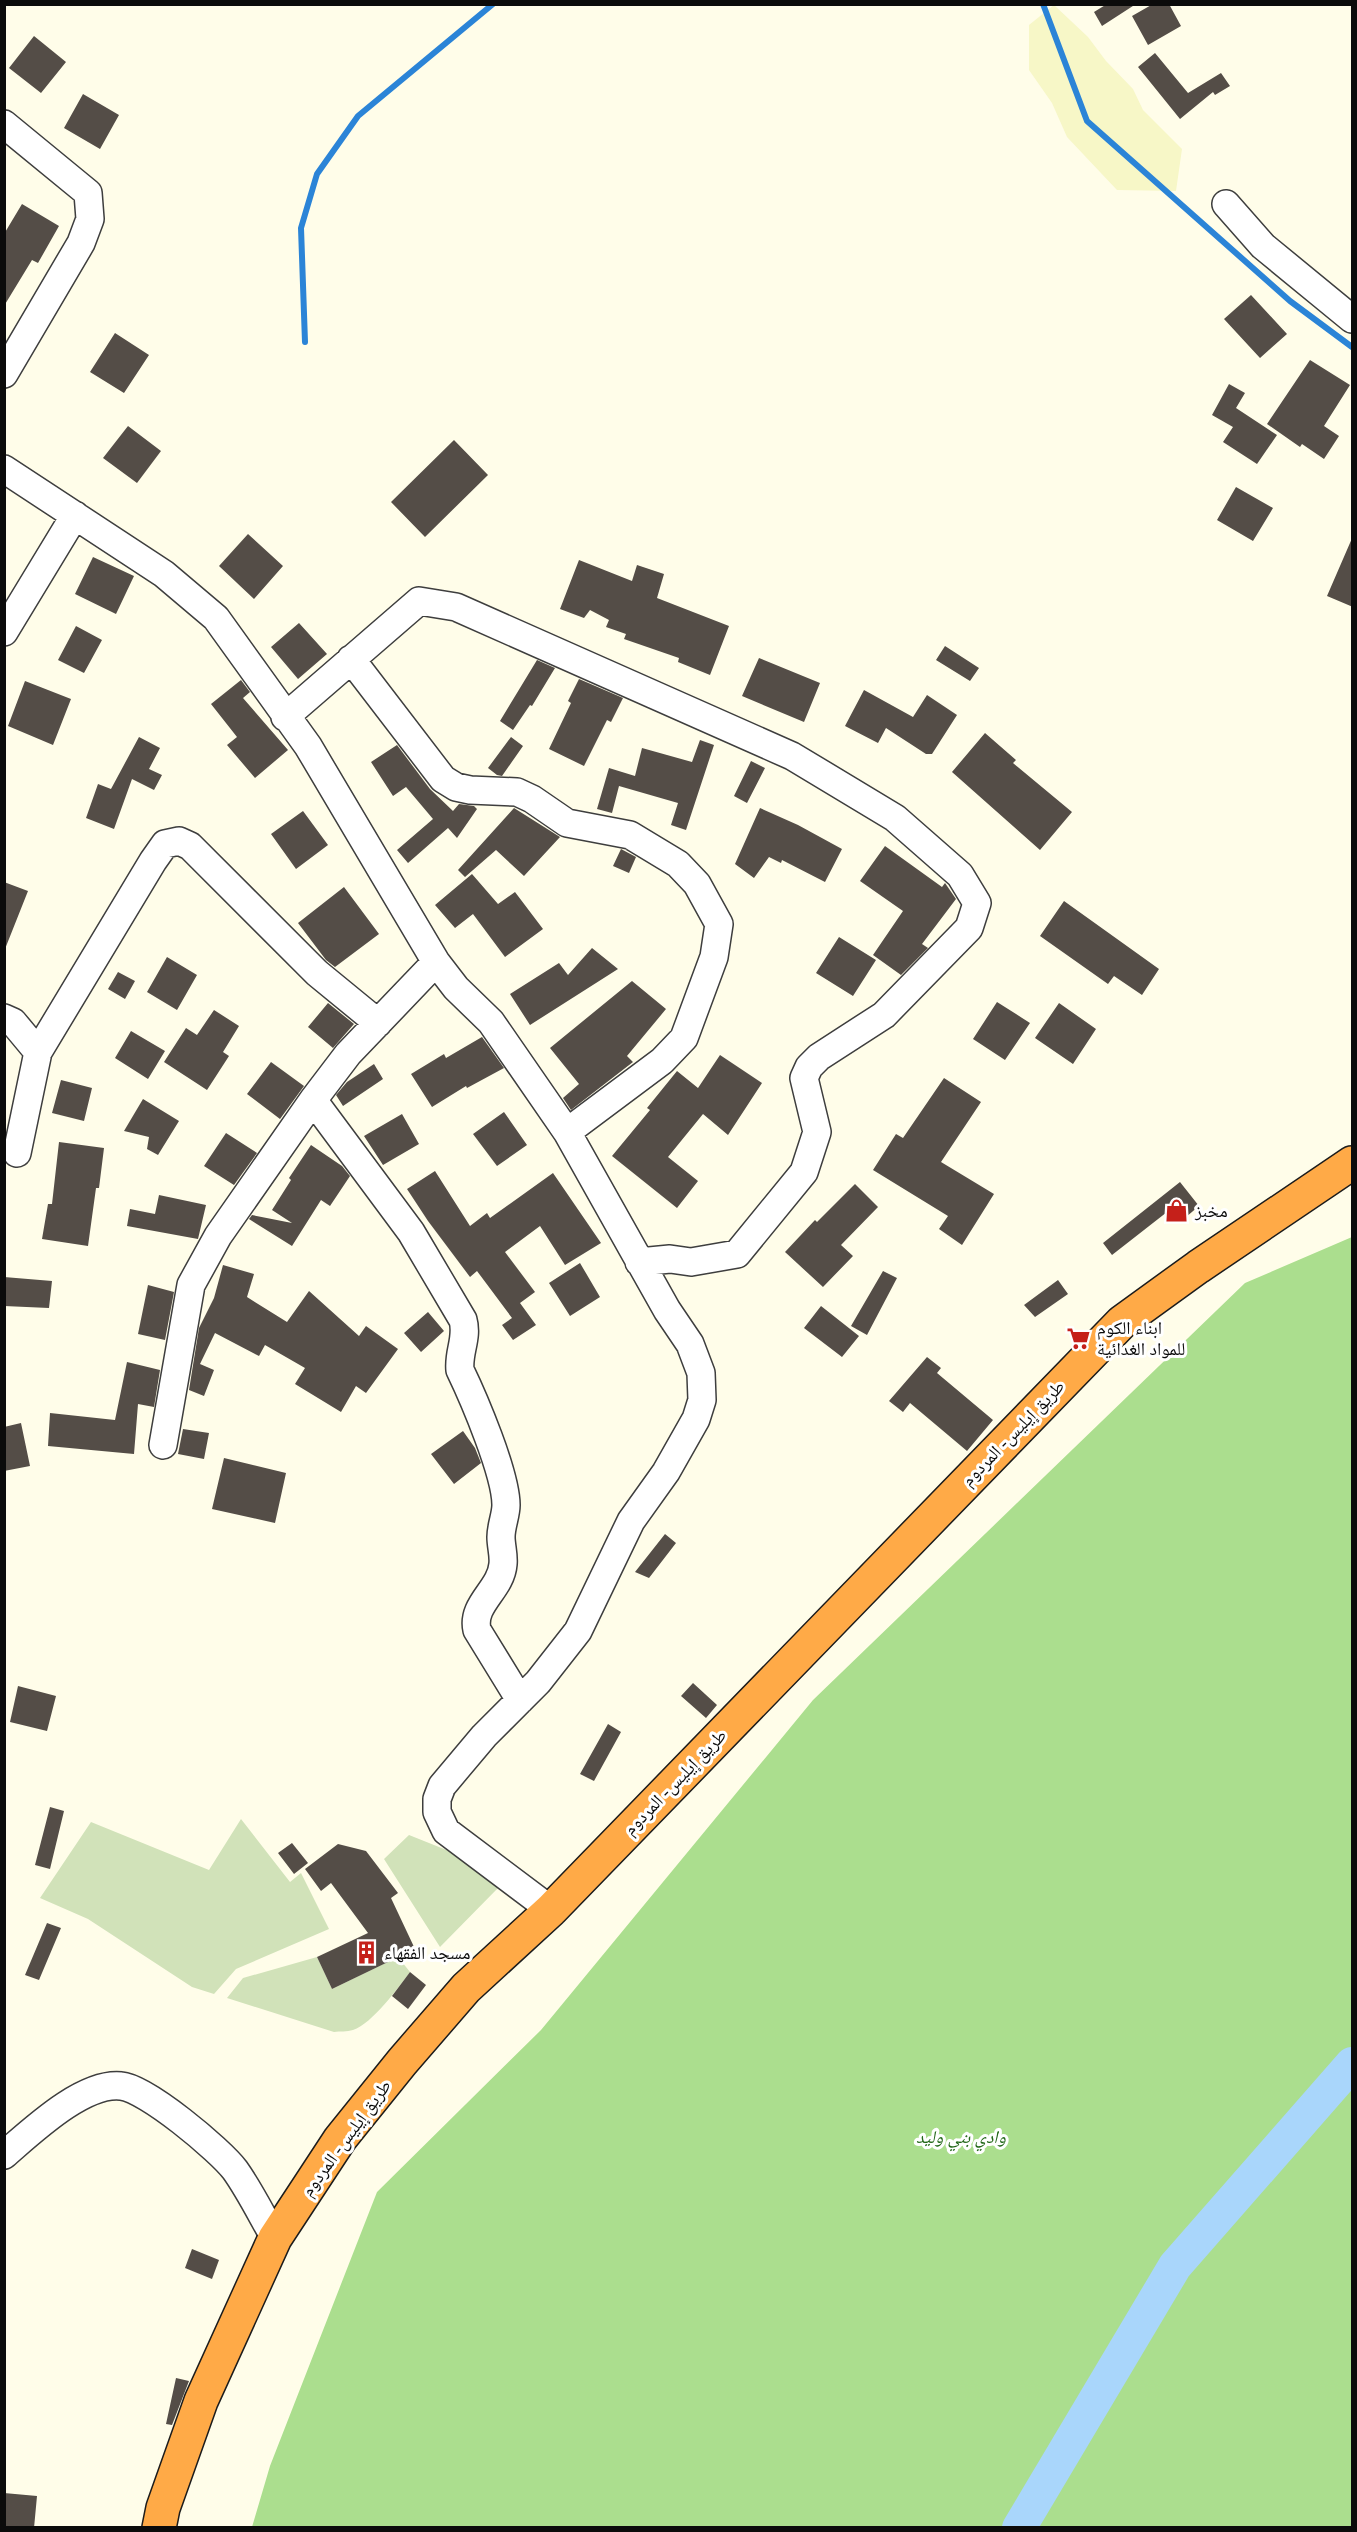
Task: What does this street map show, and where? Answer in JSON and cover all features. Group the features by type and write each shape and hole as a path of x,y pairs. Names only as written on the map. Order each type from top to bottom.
{"highway":[{"name":"طريق إيليس- المردوم","path":"159,2528 163,2508 201,2401 275,2238 340,2139 466,1988 551,1910 1122,1322 1207,1261 1353,1163"}],"street":[{"path":"4,124 88,193 90,219 81,243 4,374"},
{"path":"1226,204 1263,246 1353,319"},
{"path":"4,469 164,574 216,618 308,747 436,962 456,988 497,1030 567,1132 639,1262 690,1344 700,1373 702,1400 696,1419 666,1472 631,1521 578,1631 552,1665 484,1736 442,1786 437,1799 440,1822 447,1831 551,1910"},
{"path":"4,632 75,515"},
{"path":"285,717 419,601 456,607 792,756 895,818 960,875 977,903 969,928 884,1015 819,1057 809,1067 804,1078 818,1132 804,1172 737,1254 692,1262 670,1259 639,1262"},
{"path":"351,659 443,779 456,787 470,790 517,792 532,799 567,823 630,835 678,864 697,884 719,924 714,957 684,1038 662,1061 567,1132"},
{"path":"17,1153 38,1052 165,844 179,841 190,846 317,973 378,1023"},
{"path":"163,1444 191,1285 218,1236 348,1054 436,962"},
{"path":"4,1018 13,1022 38,1052"},
{"path":"313,1100 411,1232 463,1320 466,1334 460,1355 460,1370 496,1461 506,1504 500,1535 503,1564 499,1579 476,1613 475,1622 477,1630 520,1700"},
{"path":"4,2155 60,2109 88,2093 122,2086 138,2092 194,2131 235,2169 275,2238"}],"green space":[{"path":"1054,5 1088,37 1106,61 1133,89 1143,110 1182,149 1176,191 1117,190 1067,137 1052,103 1029,70 1029,25"},
{"name":"وادي بني وليد","path":"1352,1237 1352,2527 252,2527 270,2466 377,2192 541,2030 813,1700 1245,1283"},
{"path":"241,1819 290,1882 301,1873 329,1929 236,1969 214,1994 192,1987 88,1919 40,1898 91,1822 209,1870"},
{"path":"409,1835 469,1859 497,1878 498,1888 440,1947 384,1859"},
{"path":"317,1957 332,1989 398,1957 410,1972 392,1996 369,2020 348,2031 334,2032 227,1998 243,1978"}],"building":[{"path":"1107,4 1136,4 1102,26 1094,12"},
{"path":"1153,4 1169,4 1181,26 1148,45 1132,16"},
{"path":"34,36 66,62 41,93 9,68"},
{"path":"1155,53 1188,93 1221,73 1230,86 1215,95 1213,92 1180,119 1138,67"},
{"path":"83,94 119,115 100,149 64,128"},
{"path":"22,204 59,226 38,263 32,260 4,306 4,234"},
{"path":"1251,295 1287,334 1260,358 1224,319"},
{"path":"115,333 149,355 124,393 90,372"},
{"path":"1310,360 1350,385 1324,426 1339,436 1324,459 1302,444 1300,447 1267,424"},
{"path":"1229,384 1245,393 1236,408 1277,435 1257,464 1223,442 1233,427 1212,415"},
{"path":"128,426 161,451 137,483 103,458"},
{"path":"454,440 488,475 425,537 391,502"},
{"path":"1236,487 1273,508 1253,541 1217,520"},
{"path":"248,534 283,566 254,599 219,566"},
{"path":"1353,536 1353,607 1327,596"},
{"path":"93,557 134,576 116,614 75,594"},
{"path":"579,560 632,581 637,565 664,574 657,598 729,626 710,675 678,662 679,658 624,639 626,634 606,627 609,620 590,610 584,618 560,609"},
{"path":"299,623 327,654 298,679 271,647"},
{"path":"76,626 102,640 84,673 58,660"},
{"path":"945,646 979,668 970,681 936,660"},
{"path":"759,658 820,683 804,722 742,696"},
{"path":"537,660 555,668 532,706 530,705 513,730 500,721"},
{"path":"579,679 623,698 611,722 607,720 584,766 549,749 571,703 568,701"},
{"path":"241,680 250,692 243,698 288,750 255,778 227,745 237,737 211,704"},
{"path":"25,681 71,699 53,745 8,726"},
{"path":"864,690 913,717 927,695 957,715 932,754 926,754 886,728 878,743 845,726"},
{"path":"985,733 1016,760 1013,763 1072,812 1040,850 952,772"},
{"path":"139,737 160,748 149,769 162,775 154,790 132,779 114,829 86,818 98,784 111,789"},
{"path":"511,737 523,746 502,776 497,775 488,768"},
{"path":"700,740 714,745 686,830 671,825 678,803 619,786 612,813 597,809 609,768 635,776 642,748 692,762"},
{"path":"397,745 430,789 453,811 459,804 474,806 477,809 457,838 448,828 408,863 397,850 433,819 406,787 393,796 371,762"},
{"path":"751,761 765,768 747,803 734,796"},
{"path":"514,808 560,837 524,876 496,850 465,877 458,870"},
{"path":"760,808 842,849 825,882 782,860 781,863 769,857 754,878 735,864"},
{"path":"303,811 328,845 296,869 271,834"},
{"path":"885,846 942,887 945,883 956,899 922,944 928,948 901,975 873,955 903,911 860,881"},
{"path":"621,849 636,857 629,873 613,866"},
{"path":"472,874 498,904 515,892 543,929 505,957 473,914 455,928 435,905"},
{"path":"4,882 28,891 5,949 4,949"},
{"path":"344,887 379,934 335,967 326,960 298,923"},
{"path":"1064,901 1159,969 1142,995 1114,976 1108,984 1040,936"},
{"path":"839,937 876,960 853,996 816,973"},
{"path":"592,948 618,969 530,1025 510,994 559,963 568,975"},
{"path":"167,957 197,975 177,1010 147,992"},
{"path":"118,972 135,981 125,999 108,989"},
{"path":"632,981 666,1009 627,1056 633,1062 571,1110 563,1098 579,1084 550,1048"},
{"path":"997,1002 1030,1023 1005,1060 973,1039"},
{"path":"328,1003 354,1024 333,1048 308,1027"},
{"path":"1059,1003 1096,1029 1073,1064 1035,1038"},
{"path":"214,1010 239,1026 223,1052 229,1056 207,1090 164,1062 186,1028 197,1035"},
{"path":"131,1031 165,1051 148,1079 115,1058"},
{"path":"482,1037 504,1068 467,1088 466,1086 432,1107 411,1074 444,1054 446,1058"},
{"path":"720,1055 762,1083 728,1135 703,1114 668,1157 698,1181 677,1208 612,1156 650,1110 647,1108 677,1071 698,1088"},
{"path":"271,1062 304,1086 280,1119 247,1094"},
{"path":"374,1064 383,1079 343,1106 336,1095 347,1082"},
{"path":"944,1078 981,1102 941,1162 994,1194 962,1245 939,1229 948,1216 873,1170 896,1134 903,1138"},
{"path":"61,1080 92,1088 84,1121 52,1113"},
{"path":"143,1099 179,1121 158,1155 147,1149 149,1137 124,1131"},
{"path":"504,1112 527,1145 497,1166 473,1134"},
{"path":"402,1114 419,1144 383,1165 364,1136"},
{"path":"226,1133 257,1153 234,1185 204,1166"},
{"path":"59,1142 104,1148 88,1246 42,1239 48,1204 52,1204"},
{"path":"311,1145 342,1166 350,1176 330,1206 321,1200 292,1246 249,1219 252,1215 292,1223 272,1210 291,1180 289,1178"},
{"path":"435,1171 470,1226 487,1213 490,1218 553,1173 601,1243 565,1265 540,1226 505,1252 535,1292 520,1303 536,1325 513,1340 502,1325 512,1318 477,1271 470,1277 407,1189"},
{"path":"1180,1182 1199,1206 1186,1217 1176,1205 1112,1255 1103,1243"},
{"path":"855,1184 878,1207 841,1245 853,1256 823,1287 785,1252 815,1220 817,1222"},
{"path":"159,1195 206,1205 198,1239 127,1226 130,1209 155,1214"},
{"path":"580,1263 600,1297 570,1316 549,1283"},
{"path":"223,1265 254,1274 247,1297 287,1322 309,1291 359,1336 366,1326 398,1349 366,1393 356,1386 341,1412 295,1384 305,1368 265,1345 259,1356 215,1333 200,1364 214,1370 204,1396 189,1390 199,1328 214,1298"},
{"path":"883,1271 897,1278 867,1335 851,1326"},
{"path":"4,1277 52,1281 49,1308 4,1306"},
{"path":"1058,1280 1068,1294 1035,1317 1024,1305"},
{"path":"148,1285 174,1292 165,1340 138,1334"},
{"path":"821,1306 859,1336 842,1357 804,1328"},
{"path":"428,1312 444,1331 421,1352 404,1333"},
{"path":"927,1357 941,1368 937,1373 993,1420 967,1451 910,1403 903,1412 889,1401"},
{"path":"127,1362 160,1370 154,1407 138,1404 134,1454 48,1446 50,1413 115,1420"},
{"path":"21,1423 30,1466 4,1471 4,1427"},
{"path":"183,1429 209,1433 204,1459 178,1454"},
{"path":"463,1431 475,1448 481,1463 454,1484 431,1454"},
{"path":"224,1458 286,1473 275,1523 212,1509"},
{"path":"665,1534 676,1543 649,1578 635,1572"},
{"path":"693,1683 717,1705 706,1718 681,1696"},
{"path":"18,1686 56,1696 47,1731 10,1722"},
{"path":"608,1724 621,1732 594,1781 580,1774"},
{"path":"50,1807 64,1811 50,1869 35,1865"},
{"path":"292,1843 308,1863 294,1874 278,1853"},
{"path":"338,1844 366,1851 398,1893 391,1898 415,1949 332,1989 317,1957 368,1933 331,1883 321,1891 305,1869"},
{"path":"47,1923 61,1928 39,1980 25,1975"},
{"path":"410,1972 426,1985 408,2009 392,1996"},
{"path":"192,2249 219,2260 212,2279 185,2268"},
{"path":"176,2378 189,2381 172,2425 166,2424"},
{"path":"4,2493 37,2496 34,2528 4,2528"}],"waterway":[{"path":"305,342 301,228 317,174 358,116 493,4"},
{"path":"1043,4 1087,121 1290,301 1352,347"},
{"name":"وادي بني وليد","path":"1019,2528 1175,2266 1352,2064"}],"place":[{"name":"مخبز","path":"1177,1211"},
{"name":"ابناء الكوم للمواد الغدائية","path":"1079,1338"},
{"name":"مسجد الفقهاء","path":"366,1953"}]}
